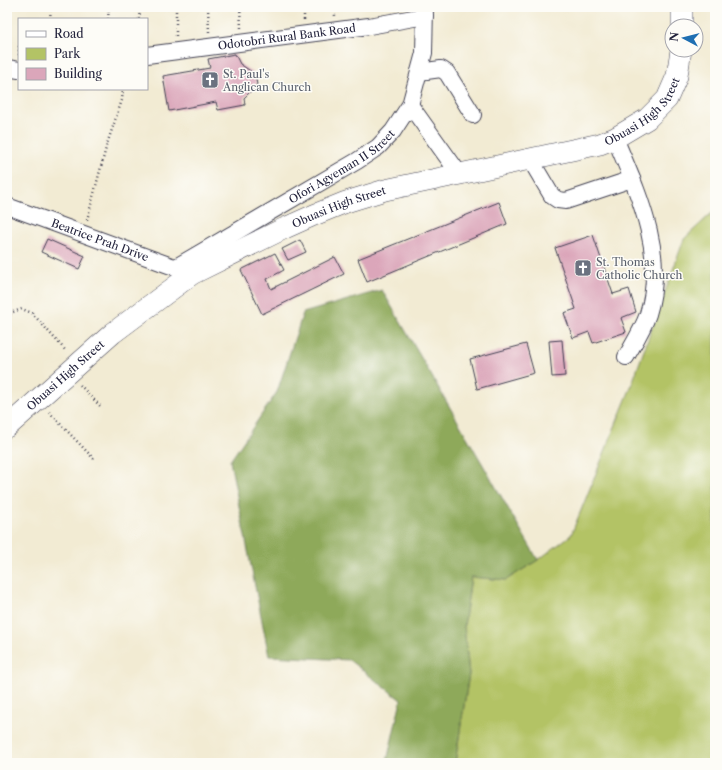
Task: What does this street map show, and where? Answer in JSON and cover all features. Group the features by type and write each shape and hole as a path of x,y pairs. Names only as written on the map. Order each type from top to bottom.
{"main road":[{"path":"682,7 682,18"},
{"name":"Obuasi High Street","path":"7,427 184,270 314,214 385,190 600,144 615,138 647,119 668,99 677,76 680,58"}],"street":[{"name":"Odotobri Rural Bank Road","path":"148,55 369,26 425,11"},
{"name":"Ofori Agyeman II Street","path":"184,270 357,161 378,147 393,131 410,105 419,72 424,53 425,11"},
{"path":"7,68 18,70"},
{"path":"419,72 441,69 447,73 473,114"},
{"path":"410,105 460,175"},
{"path":"615,138 632,179 649,229 654,260 654,288 648,314 640,333 626,357"},
{"path":"530,159 552,196 558,200 566,201 632,179"},
{"name":"Beatrice Prah Drive","path":"7,206 184,270"}],"path":[{"path":"50,7 50,18"},
{"path":"108,18 109,7"},
{"path":"139,18 140,7"},
{"path":"208,7 210,46"},
{"path":"240,7 241,42"},
{"path":"175,51 176,9"},
{"path":"84,234 107,144 122,100 123,90"},
{"path":"7,318 14,312 22,309 32,314 101,407"},
{"path":"38,400 94,459"}],"green space":[{"path":"715,210 715,763 455,763 469,674 464,626 471,577 506,580 538,560 571,535 629,392 684,239"},
{"path":"382,290 538,560 506,580 471,577 464,626 469,674 455,763 381,763 387,761 401,700 349,660 269,656 230,461 277,392 303,313"}],"building":[{"name":"St. Paul's Anglican Church","path":"235,54 240,64 255,74 257,85 244,98 245,105 218,110 216,102 169,111 163,76 210,68 208,59"},
{"path":"499,202 507,224 367,282 358,259"},
{"name":"St. Thomas Catholic Church","path":"593,235 613,294 629,289 636,312 621,318 626,332 593,343 589,332 573,338 564,313 576,309 555,248"},
{"path":"47,239 85,256 79,269 41,252"},
{"path":"300,240 306,252 288,260 282,249"},
{"path":"275,253 284,270 267,279 271,289 335,257 344,274 262,314 241,270"},
{"path":"562,340 565,376 552,377 549,341"},
{"path":"526,344 534,373 477,389 470,359"}],"place":[{"name":"St. Paul's Anglican Church","path":"210,80"},
{"name":"St. Thomas Catholic Church","path":"583,268"}]}
